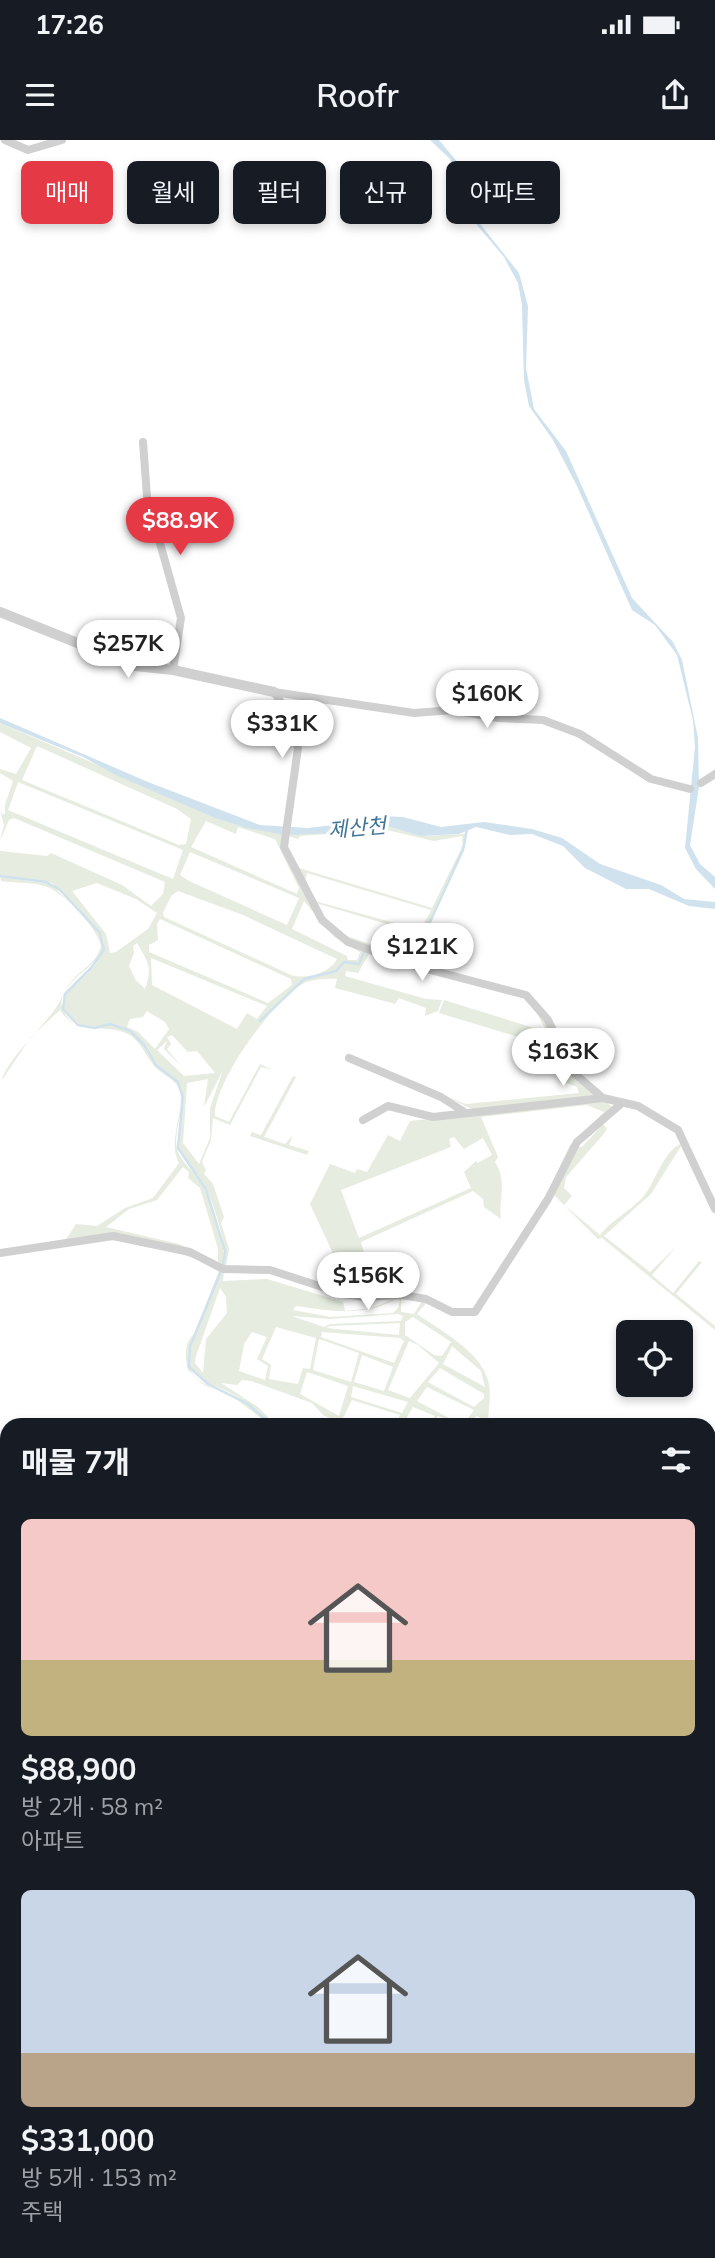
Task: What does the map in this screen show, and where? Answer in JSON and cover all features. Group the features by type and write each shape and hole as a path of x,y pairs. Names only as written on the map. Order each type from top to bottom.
{"street":[{"path":"2,140 28,150 62,140"},
{"path":"143,442 146,497 181,618 173,670"},
{"path":"0,612 122,663 173,670 274,692 414,713 453,710 498,718 542,720 580,734 651,779 690,789"},
{"path":"274,692 282,704 298,748 284,847 321,920 348,942 415,966 526,995 548,1020 574,1073 603,1098"},
{"path":"701,783 715,774"},
{"path":"349,1058 441,1097 466,1113"},
{"path":"363,1120 388,1107 433,1117 603,1098 622,1102 638,1107 678,1130 715,1209"},
{"path":"0,1252 113,1236 180,1249 223,1269 270,1270 344,1294 364,1297 420,1297 452,1312 475,1312 548,1199 577,1142 622,1102"}],"shaded area":[{"path":"0,723 235,824 282,834 285,854 337,936 446,976 369,954 358,973 346,971 345,976 426,999 442,1000 438,1011 425,1016 426,1008 399,998 395,1004 335,988 337,979 311,981 291,992 277,1006 234,1064 217,1101 215,1116 229,1122 260,1064 272,1070 261,1067 230,1125 213,1118 211,1140 202,1162 206,1170 204,1174 213,1184 224,1217 221,1223 229,1249 226,1267 294,1277 223,1268 132,1238 0,1251 66,1239 76,1224 97,1226 125,1208 153,1198 179,1163 175,1143 181,1101 176,1084 154,1066 132,1037 119,1031 81,1026 92,1026 79,1024 64,1009 65,995 94,967 103,950 69,985 61,1001 66,1015 75,1024 67,1019 60,1010 35,1034 52,1014 70,983 99,952 101,946 98,938 79,912 100,933 103,949 104,942 101,933 52,883 0,876 0,851 47,856 51,853 122,885 151,906 163,894 165,882 14,818 9,820 0,841 4,825 0,810 3,815 5,813 13,781 0,773 0,769 16,774 31,748 0,732","holes":["37,746 177,809 191,819 186,844 179,845 22,780","18,782 183,850 173,879 8,810","206,821 236,834 238,827 275,839 299,888 297,894 191,847","190,852 299,898 287,925 180,875","97,883 136,899 157,913 148,929 116,952 110,953 106,934 72,891","178,891 243,915 337,959 329,968 317,974 303,977 291,975 164,917 163,913 171,896","304,901 334,937 360,952 357,960 348,960 347,956 292,929","160,919 291,979 292,985 268,1003 149,952 149,945 158,940 157,924","137,943 148,965 149,975 145,989 135,979 129,966 134,953 133,946","151,958 267,1006 257,1019 247,1013 237,1029 152,985","147,1011 165,1022 169,1029 155,1049 138,1032 127,1027 130,1019 143,1017","110,1023 130,1031 144,1044 157,1065 179,1084 156,1065 134,1035 113,1026 100,1026","172,1035 188,1052 197,1051 215,1073 184,1076 157,1050 167,1041 164,1049 181,1066 167,1049 171,1044 167,1037","223,1070 210,1108 210,1138 199,1164 183,1143 187,1083 208,1079 204,1107","182,1091 184,1097 179,1148 207,1189 217,1217 223,1240 225,1251 223,1266 221,1236 209,1199 201,1182 182,1160 176,1144","183,1167 189,1172 188,1178 200,1188 218,1249 218,1264 179,1244 106,1227 129,1209 157,1200"]},
{"path":"377,823 420,836 465,834 463,850 413,959 394,952 411,958 420,934 316,903 323,916 344,935 374,945 352,942 330,925 319,913 310,899 294,869 284,842 287,834 334,832","holes":["374,827 434,841 462,836 463,845 432,908 299,868 285,842 288,836 298,839 300,836 354,832 357,834 359,830","307,873 431,911 420,930 315,901 305,882"]},
{"path":"0,877 51,884 71,904 45,886 1,881"},
{"path":"450,977 521,994 524,997"},
{"path":"524,997 542,1015 570,1074 595,1096 472,1109 445,1096 466,1104 579,1093 577,1087 566,1083 553,1056 535,1042 439,1013 444,1000 547,1032"},
{"path":"29,1041 2,1080 10,1063"},
{"path":"293,1076 296,1077 264,1137 285,1144 293,1135 289,1145 309,1151 307,1155 250,1136 252,1132 261,1135"},
{"path":"587,1102 606,1102 612,1107 578,1138 545,1198 570,1145 604,1112 587,1105 481,1117 498,1157 495,1162 502,1184 501,1219 484,1207 483,1199 473,1191 361,1242 364,1253 336,1260 310,1204 330,1164 355,1173 357,1169 367,1172 388,1135 400,1141 410,1121","holes":["454,1137 464,1149 483,1138 492,1155 478,1163 476,1161 464,1172 471,1188 359,1238 341,1190 451,1147 449,1139"]},
{"path":"603,1124 607,1129 566,1177 564,1188 572,1196 564,1205 553,1194 576,1147 582,1147"},
{"path":"683,1143 651,1194 604,1236 650,1272 677,1246 652,1275 673,1293 699,1261 702,1262 676,1294 715,1326 715,1330 602,1238 598,1239 564,1205 600,1235 643,1196 667,1156"},
{"path":"213,1265 239,1270 224,1272 223,1281 267,1279 343,1302 345,1311 296,1306 293,1310 330,1317 393,1313 400,1300 372,1308 401,1296 401,1312 414,1314 422,1301 427,1302 417,1314 468,1350 483,1369 490,1391 488,1418 468,1418 474,1410 427,1387 417,1401 449,1418 434,1418 435,1416 413,1407 407,1418 399,1418 400,1415 352,1400 343,1418 330,1418 312,1403 251,1381 242,1380 237,1385 221,1383 258,1407 269,1418 261,1418 237,1400 223,1394 242,1402 252,1407 203,1380 190,1367 191,1348 221,1271 190,1347 189,1368 196,1377 216,1390 204,1385 188,1370 187,1346 219,1271","holes":["220,1288 226,1297 227,1313 206,1339 203,1373 195,1363 196,1356","398,1314 403,1316 401,1321 330,1324 324,1327 292,1316 330,1319","413,1317 451,1342 442,1356 434,1355 405,1335 405,1322","400,1323 399,1335 326,1328","276,1327 316,1338 310,1369 303,1368 298,1384 269,1379 271,1365 262,1359","252,1332 267,1337 257,1359 268,1366 265,1380 239,1371 244,1344","322,1332 400,1338 404,1341 394,1363 321,1337","319,1339 359,1353 351,1382 313,1370","409,1341 439,1363 410,1398 388,1390","452,1346 481,1371 485,1387 443,1364","362,1355 393,1367 384,1391 354,1382","440,1368 484,1394 484,1398 474,1407 431,1384 428,1382","307,1372 348,1386 339,1416 300,1394","353,1386 408,1402 402,1413 351,1397"]}],"water":[{"path":"430,140 439,140 457,161 450,159"},
{"path":"476,224 480,224 519,273 528,306 526,368 534,409 566,451 632,598 673,642 682,660 698,738 699,787 690,845 700,864 715,877 715,889 696,869 685,848 695,747 693,720 677,655 655,625 632,610 577,486 553,440 529,406 524,380 522,305 518,283 504,257"},
{"path":"0,718 148,782 260,825 308,828 359,822 381,816 403,817 441,827 484,822 532,829 562,838 600,864 661,885 684,899 715,902 715,909 689,906 649,889 626,889 585,868 563,846 532,834 510,835 476,827 459,834 420,836 377,823 334,833 285,835 247,828 215,818 116,775 83,757 0,723"}],"waterway":[{"path":"370,946 413,959 463,850 467,829"},
{"path":"0,876 46,882 60,890 100,933 104,950 91,968 65,994 63,1009 78,1025 95,1028 110,1024 130,1031 144,1045 156,1065 178,1082 183,1097 178,1148 206,1189 225,1251 223,1266"},
{"path":"260,1021 304,979 336,971 344,962 359,964 364,952"},
{"path":"221,1271 190,1347 189,1367 208,1384 248,1404 264,1418"}],"water label":[{"name":"제산천","path":"357,828"}]}
